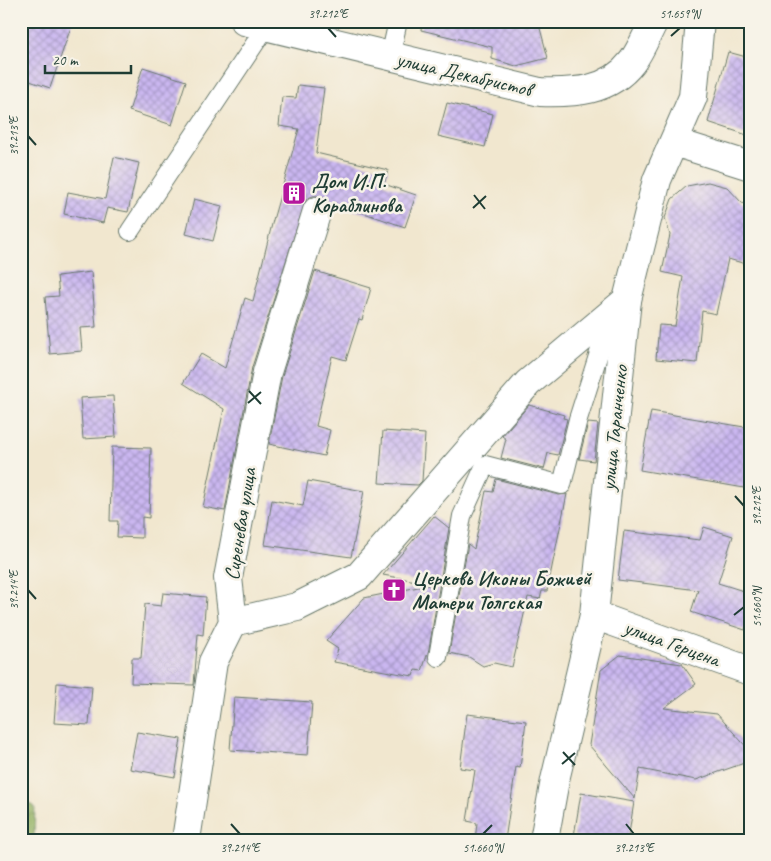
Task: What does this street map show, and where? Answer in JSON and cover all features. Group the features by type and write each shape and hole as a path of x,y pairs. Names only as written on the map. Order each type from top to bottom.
{"street":[{"name":"улица Декабристов","path":"255,24 540,92 575,93 607,84 632,63 654,21"},
{"name":"улица Таранченко","path":"544,840 555,780 594,615 619,307 657,180 693,97 700,21"},
{"path":"674,142 750,166"},
{"name":"Сиреневая улица","path":"232,622 228,578 267,372 317,211"},
{"path":"186,840 213,662 232,622 298,607 359,576 528,383 619,307"},
{"name":"улица Герцена","path":"594,615 750,671"}],"lane":[{"path":"390,56 398,21"},
{"path":"130,231 255,24"},
{"path":"438,657 462,516 485,465 562,485 578,419 619,307"}],"green space":[{"path":"21,797 35,807 34,840 21,840"}],"building":[{"path":"27,21 73,21 50,88 21,78 21,38"},
{"path":"422,21 538,21 548,58 516,66 492,59 492,47 421,30"},
{"path":"728,52 750,58 750,136 708,122"},
{"path":"143,67 186,81 172,125 129,111"},
{"path":"298,85 324,88 316,153 388,170 384,184 416,195 405,227 361,212 331,205 321,196 313,196 306,199 252,367 225,511 203,507 224,409 183,383 201,354 225,368 245,298 253,301 273,220 299,129 279,126 282,97 296,98"},
{"path":"447,103 493,114 485,147 438,136"},
{"path":"114,157 139,163 128,212 107,208 103,223 64,214 68,192 105,199"},
{"path":"708,182 727,187 742,203 750,205 750,265 728,259 716,314 702,311 697,363 656,359 659,325 675,326 683,277 662,272 670,235 665,218 672,199 687,186"},
{"path":"194,199 222,206 213,241 186,234"},
{"path":"315,271 371,288 362,320 359,319 346,360 332,356 316,426 330,430 324,456 269,444 282,376"},
{"path":"91,272 96,327 80,328 82,351 50,354 45,297 59,296 57,276"},
{"path":"113,396 116,437 83,439 80,398"},
{"path":"529,405 564,415 563,418 567,419 558,455 548,453 544,469 501,458 506,439 502,436"},
{"path":"651,411 750,428 750,489 640,470"},
{"path":"588,423 598,424 594,461 579,459"},
{"path":"383,431 425,434 422,481 418,485 379,483"},
{"path":"112,447 151,448 149,518 142,517 142,538 117,537 118,521 110,521"},
{"path":"496,479 559,495 567,494 547,591 542,591 540,599 528,597 512,667 494,663 483,666 469,657 449,653 468,544 474,549 486,491 493,492"},
{"path":"308,481 364,491 351,557 265,545 272,500 303,506"},
{"name":"Церковь Иконы Божией Матери Толгская","path":"434,516 449,528 429,649 422,671 415,670 413,676 334,662 338,649 326,641 364,598 433,584 383,575"},
{"path":"704,527 733,536 718,583 750,593 750,615 745,630 691,612 698,590 618,580 624,531 700,540"},
{"path":"163,593 206,597 203,635 198,634 194,685 131,683 132,658 141,658 145,604 161,606"},
{"path":"620,655 682,664 696,684 664,708 717,714 750,751 750,761 696,780 640,769 635,799 589,745 601,670"},
{"path":"57,683 92,686 89,725 54,723"},
{"path":"234,697 312,702 308,755 230,750"},
{"path":"467,714 526,721 520,768 516,767 505,840 475,840 477,823 467,821 475,770 460,768"},
{"path":"137,732 181,739 175,777 130,769"},
{"path":"581,793 634,802 628,840 600,840 574,836"}],"place":[{"name":"Дом И.П. Кораблинова","path":"294,193"},
{"name":"Церковь Иконы Божией Матери Толгская","path":"394,590"}]}
